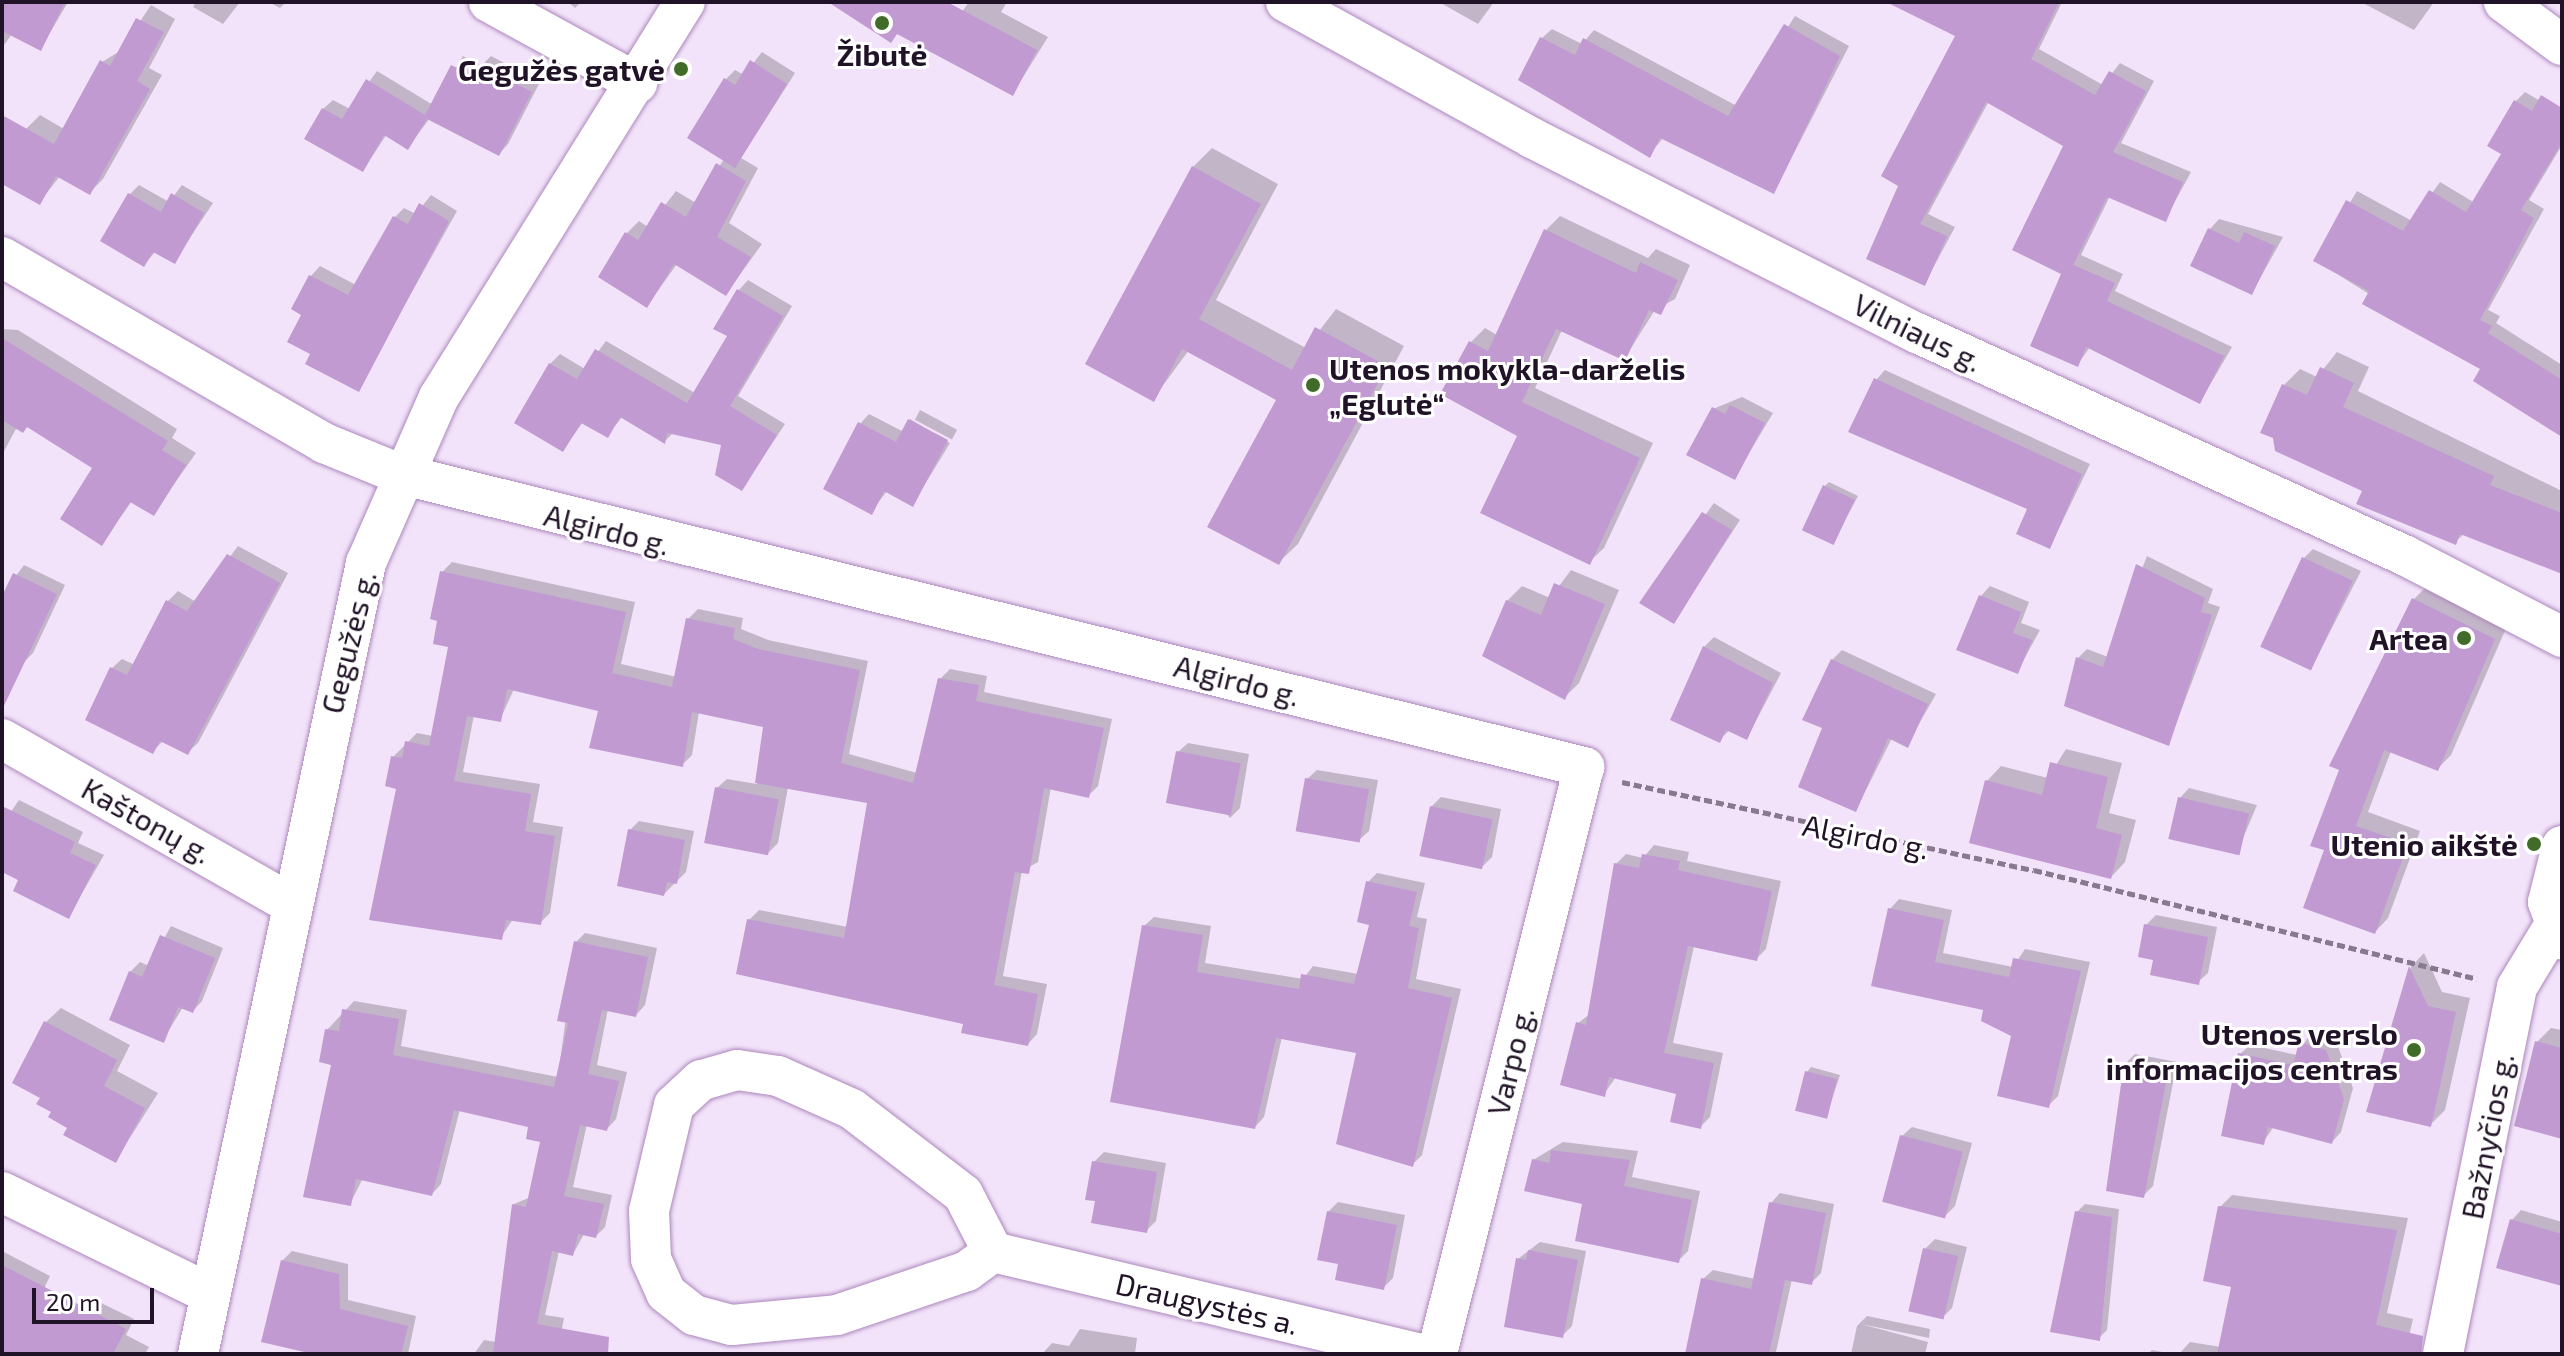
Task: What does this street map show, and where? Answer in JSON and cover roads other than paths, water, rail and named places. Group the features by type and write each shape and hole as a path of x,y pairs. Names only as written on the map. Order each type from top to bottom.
{"street":[{"path":"489,2 637,83"},
{"name":"Gegužės g.","path":"198,1354 290,903 366,563 400,474 439,397 685,2"},
{"name":"Vilniaus g.","path":"1286,2 1532,138 1917,333 2406,556 2562,637"},
{"path":"2504,2 2562,45"},
{"name":"Algirdo g.","path":"2,257 324,443 400,474 1584,767"},
{"name":"Kaštonų g.","path":"2,739 290,903"},
{"name":"Varpo g.","path":"1437,1354 1584,767"},
{"path":"2558,933 2548,902 2562,846"},
{"name":"Bažnyčios g.","path":"2443,1354 2517,987 2558,933"},
{"path":"737,1070 778,1076 852,1109 963,1194 993,1252 967,1271 837,1315 732,1325 694,1315 666,1293 651,1259 649,1211 674,1105 701,1080 737,1070"},
{"path":"2,1192 208,1293"},
{"name":"Draugystės a.","path":"993,1252 1422,1354"}],"place":[{"name":"Žibutė","path":"882,23"},
{"name":"Gegužės gatvė","path":"681,69"},
{"name":"Utenos mokykla-darželis „Eglutė“","path":"1313,385"},
{"name":"Artea","path":"2464,638"},
{"name":"Utenio aikštė","path":"2534,844"},
{"name":"Utenos verslo informacijos centras","path":"2414,1050"}]}
